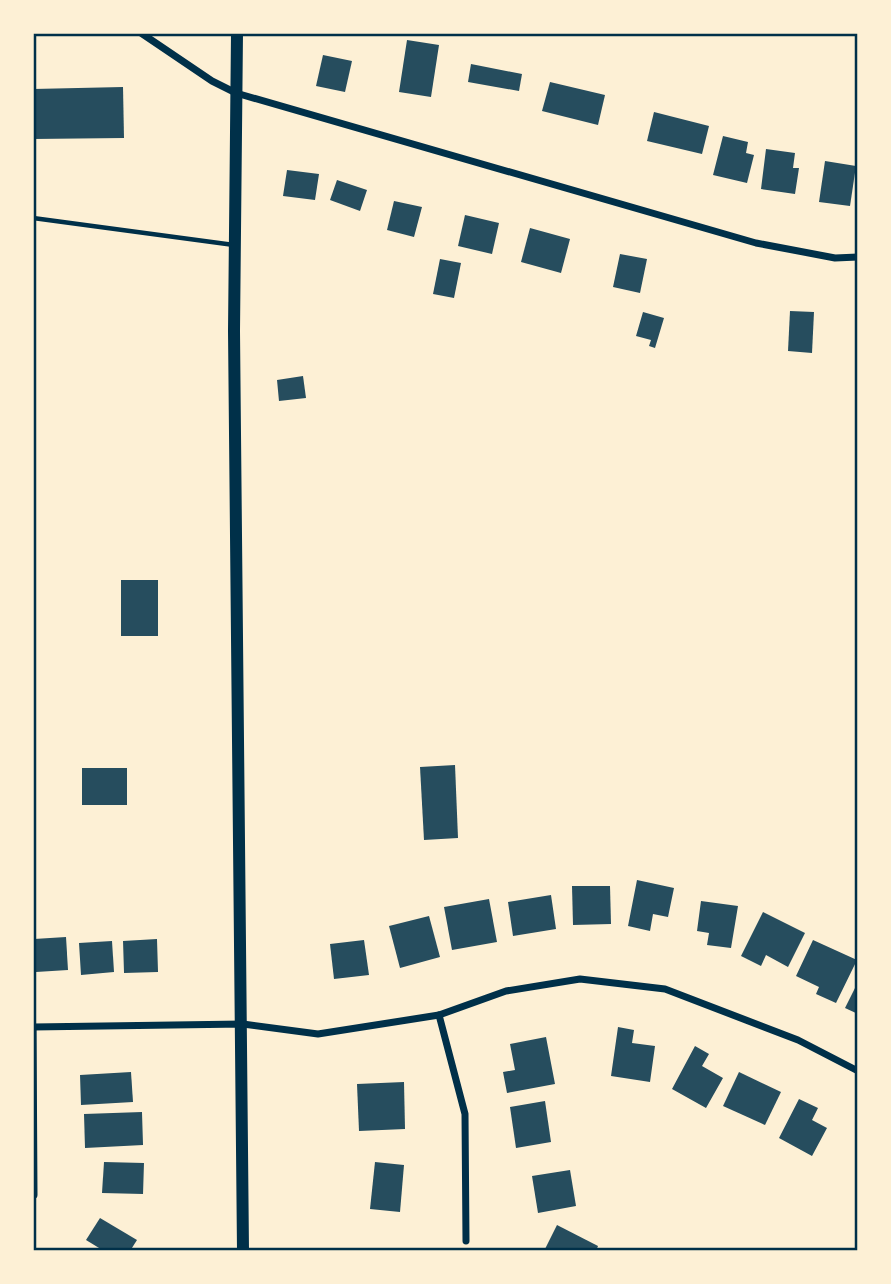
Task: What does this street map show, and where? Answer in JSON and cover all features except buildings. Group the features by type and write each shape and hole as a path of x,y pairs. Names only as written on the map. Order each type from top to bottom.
{"street":[{"path":"141,33 212,81 236,93 756,243 835,258 858,257"},
{"path":"237,33 234,434 243,1024 243,1251"},
{"path":"34,1195 33,1027 243,1024 318,1034 439,1015 506,991 580,979 665,989 798,1040 858,1071"},
{"path":"439,1015 465,1114 466,1241"}],"lane":[{"path":"33,218 235,246"}]}
